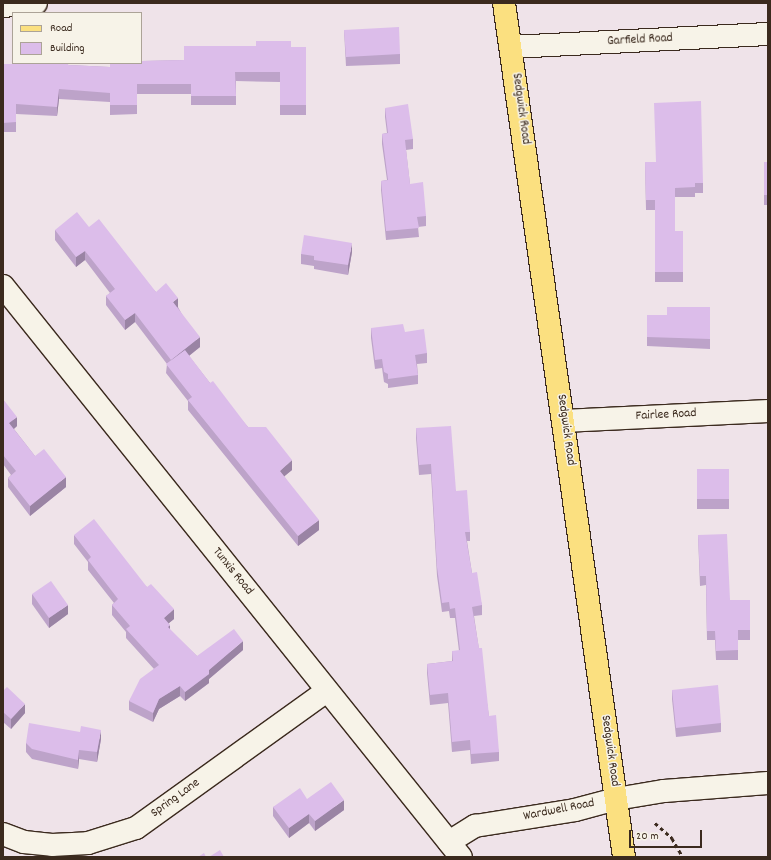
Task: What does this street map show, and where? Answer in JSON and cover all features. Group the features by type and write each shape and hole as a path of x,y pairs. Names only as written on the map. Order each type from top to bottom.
{"main road":[{"name":"Sedgwick Road","path":"504,3 564,421 624,857"}],"street":[{"path":"3,6 36,3"},
{"name":"Garfield Road","path":"511,47 768,34"},
{"name":"Tunxis Road","path":"3,286 455,850"},
{"name":"Fairlee Road","path":"564,421 768,412"},
{"name":"Spring Lane","path":"3,834 51,851 88,843 136,828 327,691"},
{"name":"Wardwell Road","path":"455,850 476,826 575,810 616,799 664,791 768,783"}],"path":[{"path":"655,823 672,838 683,857"}],"building":[{"path":"399,27 400,54 346,57 344,30"},
{"path":"256,41 291,41 291,47 306,47 306,105 280,105 280,72 235,72 236,96 191,96 191,84 137,84 137,105 110,105 110,93 59,89 57,107 16,104 16,122 3,123 3,64 68,64 110,67 110,64 142,64 142,61 184,60 184,46 256,46"},
{"path":"701,101 703,183 695,183 695,187 675,188 675,231 683,231 683,272 655,272 655,200 646,200 645,162 656,162 654,103"},
{"path":"408,104 413,139 405,140 410,184 423,182 426,216 417,217 419,228 386,231 381,181 388,180 382,134 388,133 385,108"},
{"path":"764,162 768,162 768,195 764,195"},
{"path":"77,212 89,227 99,219 156,292 166,283 178,298 173,302 200,337 171,360 135,313 125,320 106,296 115,289 85,251 76,257 55,230"},
{"path":"304,235 352,243 348,265 314,260 314,256 301,254"},
{"path":"667,307 710,307 710,339 647,337 647,315 667,315"},
{"path":"403,324 405,332 424,329 427,353 415,355 418,375 388,379 388,374 384,372 382,359 375,360 371,328"},
{"path":"185,350 210,383 213,381 248,427 266,427 292,460 280,471 319,520 298,536 188,400 192,397 166,364"},
{"path":"3,399 17,417 9,423 35,456 44,449 66,477 30,506 8,478 16,471 3,455"},
{"path":"451,426 456,491 467,490 470,532 465,532 472,573 477,572 482,605 472,607 479,648 482,648 489,716 496,715 499,752 471,754 470,740 452,742 448,693 430,695 427,664 453,661 452,651 460,650 455,608 450,609 449,602 442,603 437,567 431,464 419,465 416,428"},
{"path":"697,469 729,469 729,499 697,499"},
{"path":"94,519 147,587 151,584 174,609 164,618 170,625 168,627 197,656 234,629 243,641 209,670 209,674 185,692 180,686 159,699 153,713 129,701 140,679 159,665 126,629 130,626 112,605 118,599 88,560 91,557 74,535"},
{"path":"727,534 730,600 750,600 750,630 738,630 738,650 716,651 715,631 707,631 706,576 700,576 698,535"},
{"path":"51,581 68,605 49,618 32,594"},
{"path":"718,685 721,723 676,728 672,690"},
{"path":"7,687 25,704 11,719 3,712 3,691"},
{"path":"29,723 80,732 81,726 101,730 97,752 79,750 78,760 32,749 26,743"},
{"path":"331,782 344,800 315,821 309,814 289,828 273,807 300,788 307,799"},
{"path":"220,850 224,857 209,857"},
{"path":"204,853 206,857 198,857"}]}
